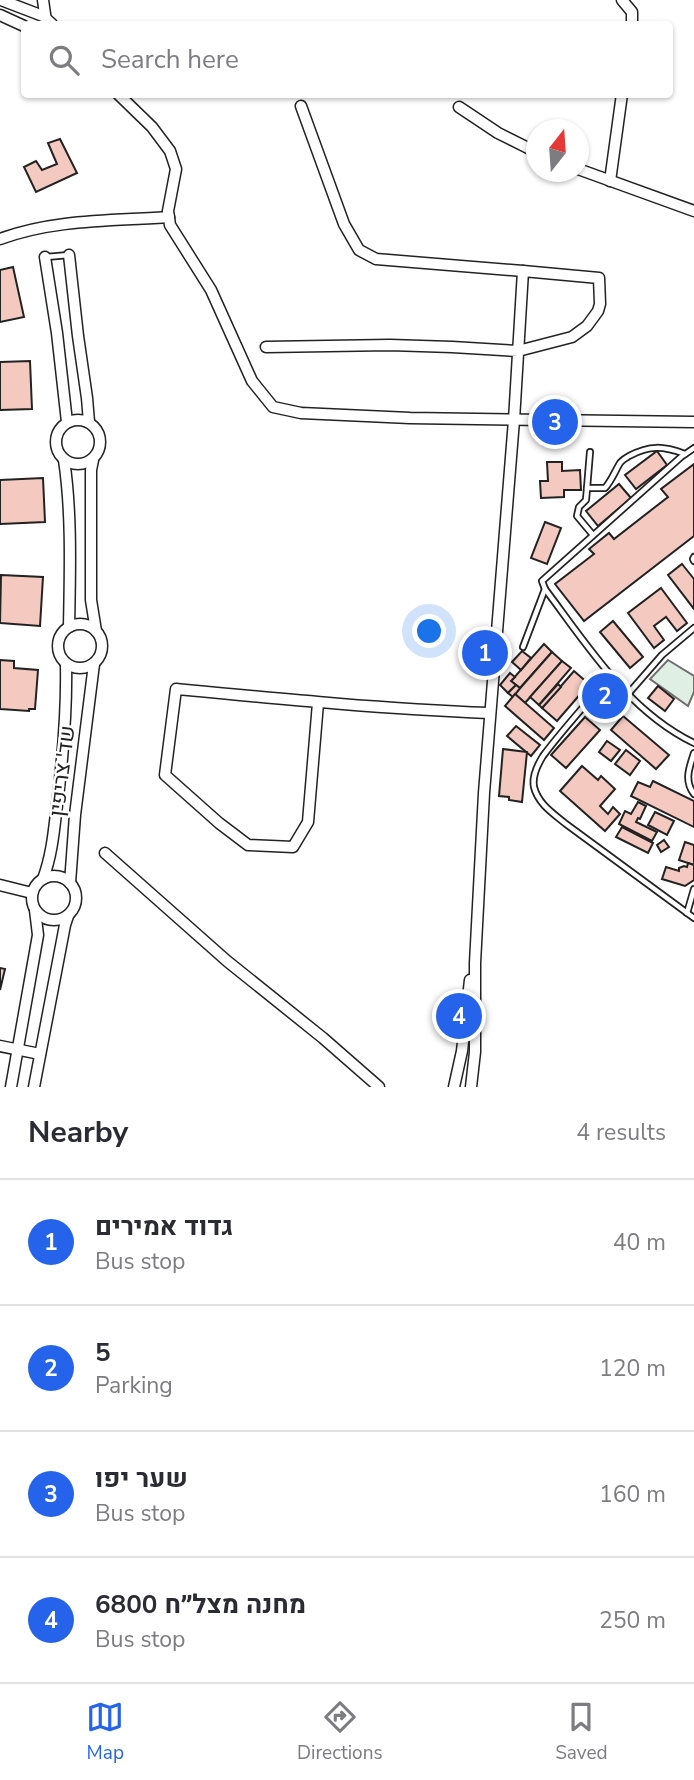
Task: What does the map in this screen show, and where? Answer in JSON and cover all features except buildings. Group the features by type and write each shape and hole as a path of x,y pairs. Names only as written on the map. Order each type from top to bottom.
{"street":[{"path":"1,0 30,11 45,21"},
{"path":"43,0 48,21"},
{"path":"622,0 632,12 632,21"},
{"path":"0,15 21,25"},
{"path":"122,98 152,127 170,151 176,169 168,211 170,225 211,290 252,381 273,407 301,413 514,420 694,422"},
{"path":"610,181 621,98"},
{"path":"266,347 390,345 517,351 572,337 587,326 600,304 599,278 376,259 359,250 344,224 301,106"},
{"path":"459,107 498,134 526,147"},
{"path":"589,173 694,211"},
{"path":"0,239 68,223 169,217"},
{"path":"69,255 89,422"},
{"path":"45,257 67,422"},
{"path":"471,1087 475,1052 475,963 489,713 514,420 523,271"},
{"path":"64,460 78,465 93,460 98,454 101,439 99,432 89,422 67,422 56,440 67,476 69,627"},
{"path":"93,460 91,600 96,631"},
{"path":"75,624 83,624 96,631 100,636 102,652 94,664 80,669 65,664 60,658 57,644 63,631 75,624"},
{"name":"שד' צריפין","path":"43,879 50,860 64,751 67,702 65,664"},
{"name":"שד' צריפין","path":"70,883 75,815 94,664"},
{"path":"318,703 308,822 293,847 248,845 165,775 176,689 318,703 489,713"},
{"path":"105,853 227,961 380,1086"},
{"path":"11,1087 38,935 32,893 37,883 50,876 57,876 74,888 76,896 73,910 61,920 47,920 35,910"},
{"path":"0,885 32,893"},
{"path":"34,1087 68,916"},
{"path":"454,1087 462,1051 470,979 475,963"},
{"path":"0,1046 40,1054"}],"lane":[{"path":"45,257 69,255"},
{"path":"587,488 606,488 614,478 621,461 650,447 667,448 685,454"},
{"path":"694,448 542,580 545,589 628,694 672,733 694,743"},
{"path":"590,452 586,500 579,507 576,516 593,535"},
{"path":"523,647 545,589"},
{"path":"628,694 656,661 694,628"},
{"path":"611,675 543,757 534,778 534,788 539,799 557,816 694,918"},
{"path":"694,753 687,779 694,794"},
{"path":"687,913 694,889"}],"green space":[{"path":"668,660 694,676 694,692 688,706 650,679"}],"place":[{"name":"שער יפו","path":"555,422"},
{"name":"גדוד אמירים","path":"485,653"},
{"name":"5","path":"605,696"},
{"name":"מחנה מצל״ח 6800","path":"459,1016"}]}
